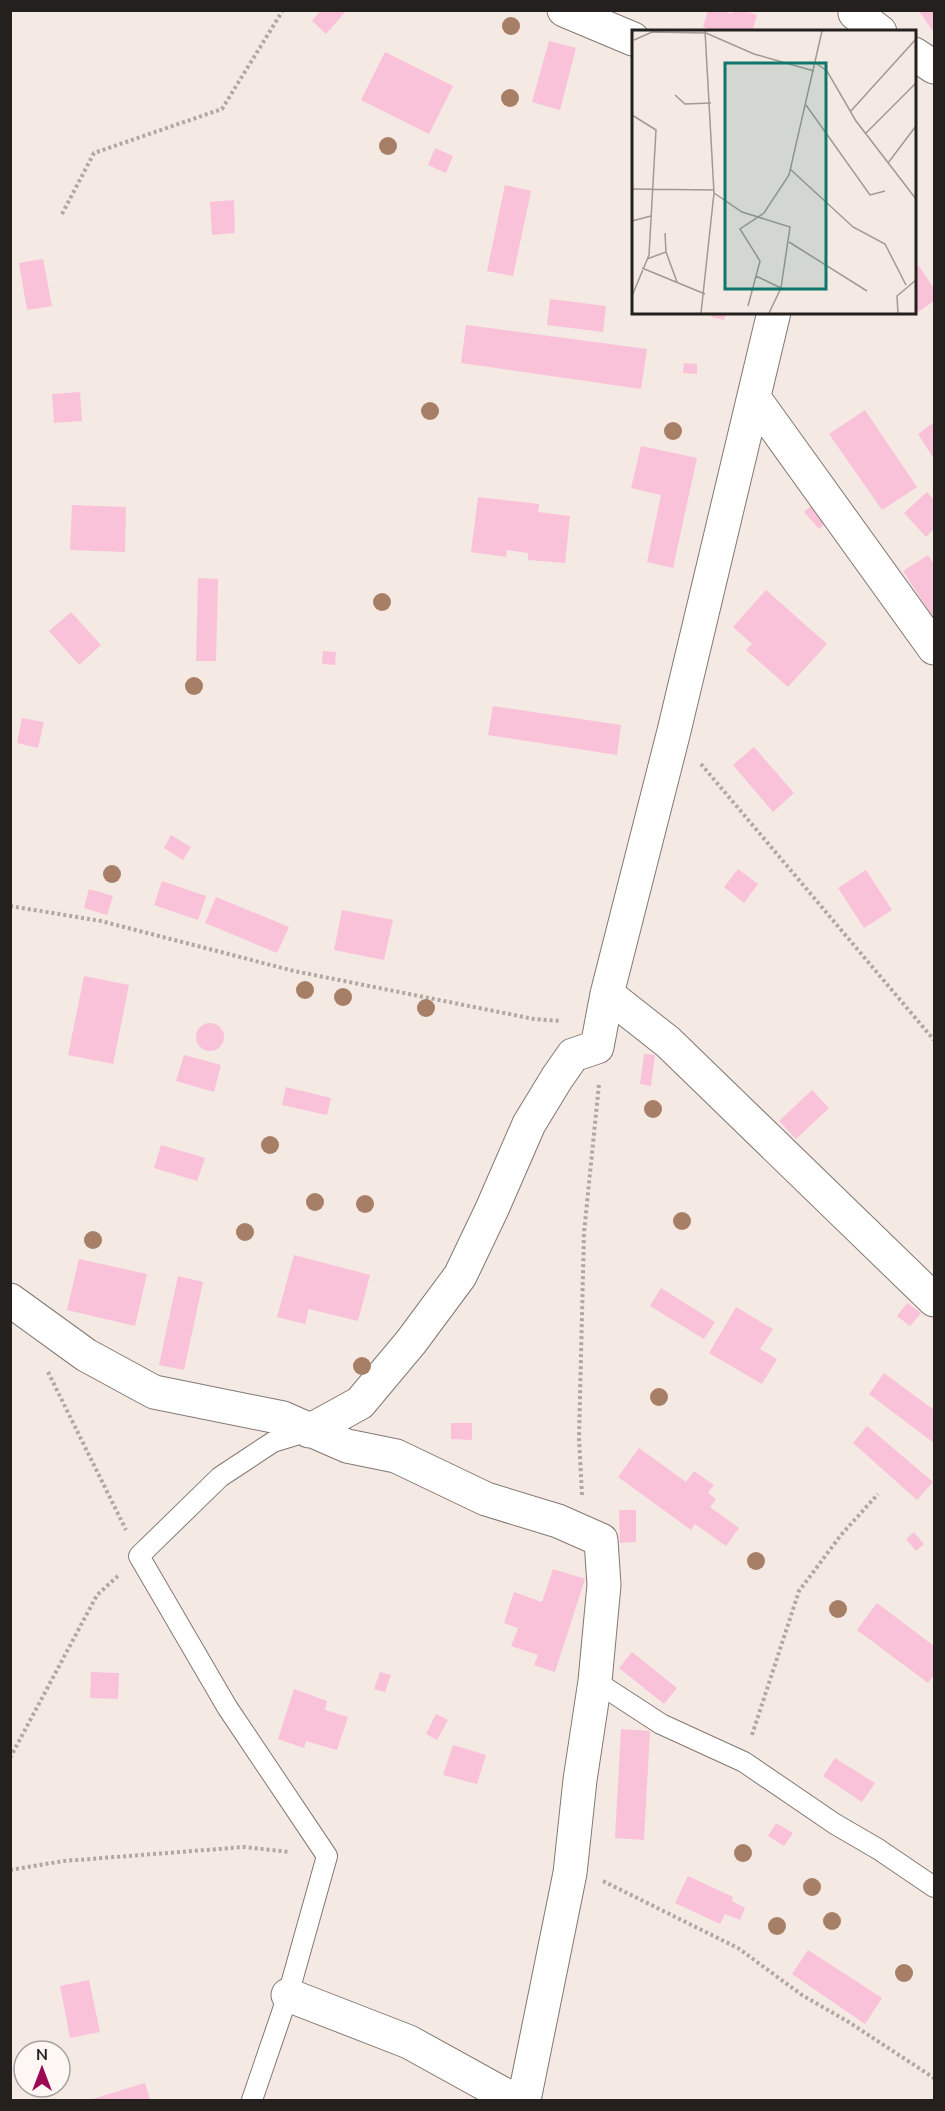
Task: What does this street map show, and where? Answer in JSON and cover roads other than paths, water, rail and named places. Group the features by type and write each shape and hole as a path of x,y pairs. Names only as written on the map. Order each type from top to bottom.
{"street":[{"path":"564,10 632,39"},
{"path":"915,55 934,67"},
{"path":"309,1431 360,1403 460,1276 529,1124 573,1055 602,1022 774,314"},
{"path":"754,398 934,648"},
{"path":"602,1022 668,1042 934,1300"},
{"path":"10,1300 86,1355 154,1392 283,1419 347,1446 396,1456 486,1499 558,1521 601,1539 604,1585 595,1680 580,1780 570,1873 524,2100"},
{"path":"288,1995 409,2042 514,2100"}],"lane":[{"path":"252,2100 288,1995 327,1856 227,1707 139,1556 220,1477 273,1442 309,1431"},
{"path":"595,1680 661,1724 744,1762 934,1887"}]}
